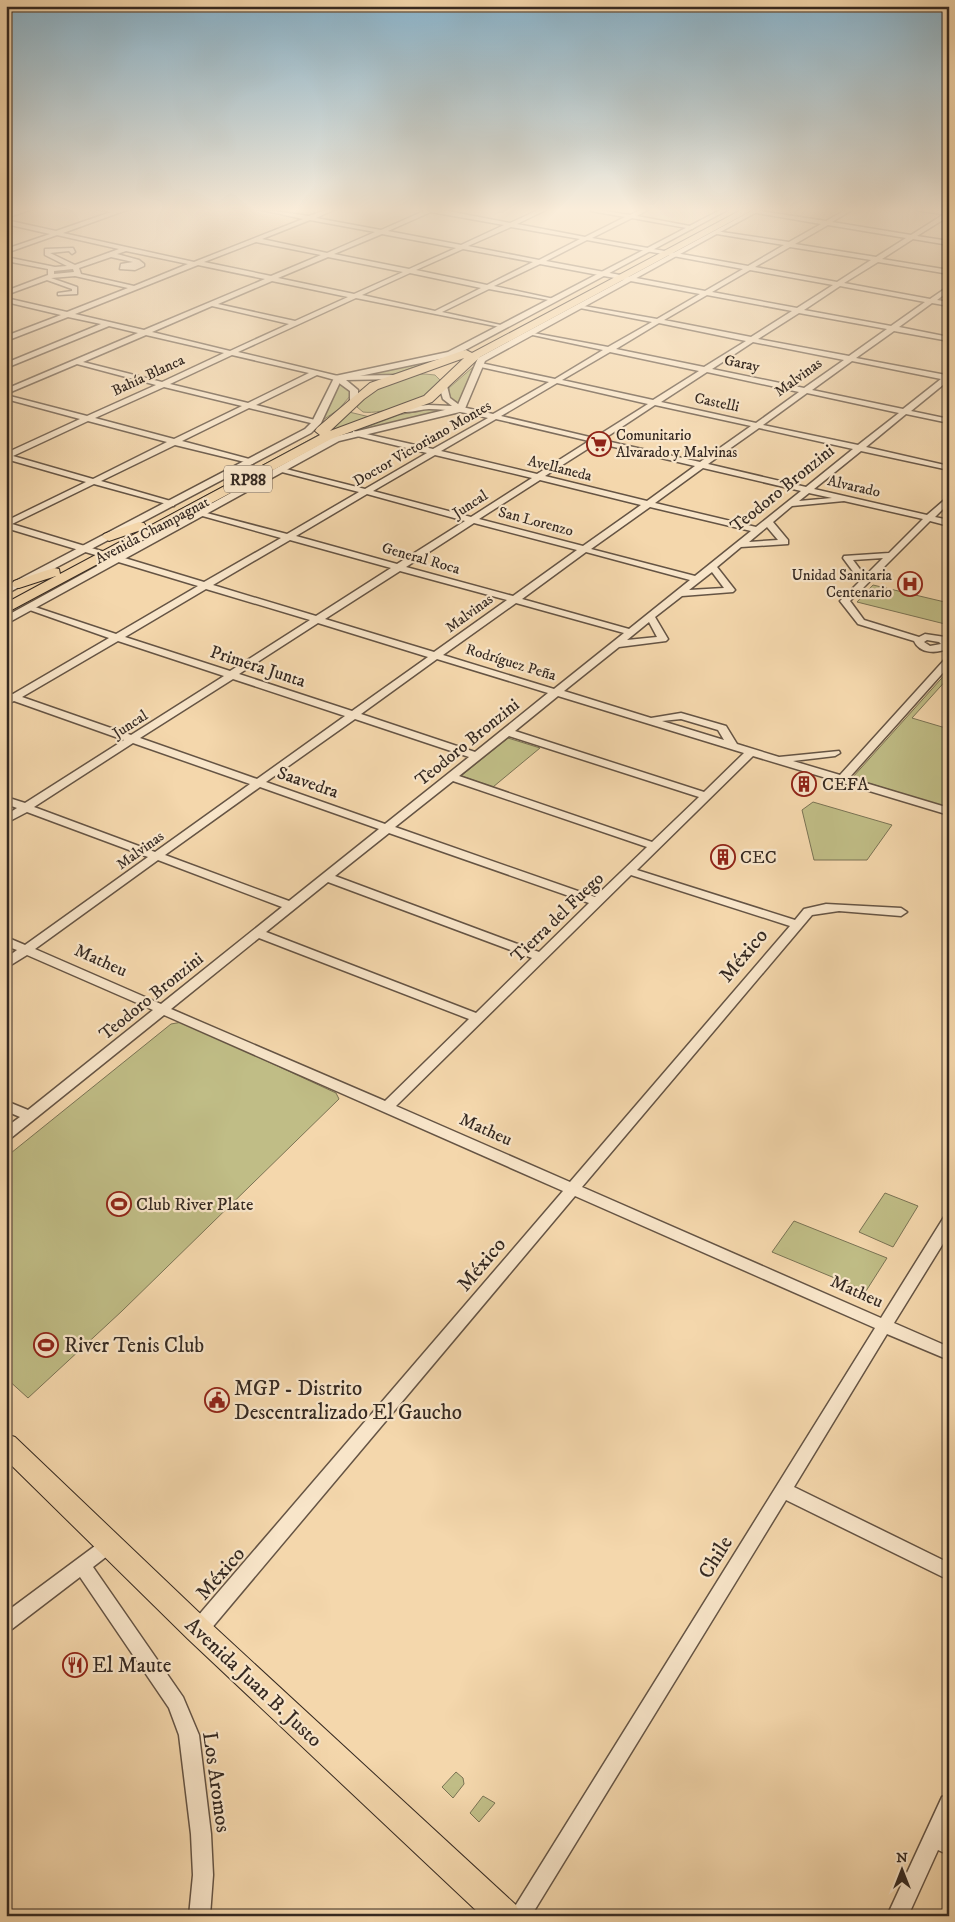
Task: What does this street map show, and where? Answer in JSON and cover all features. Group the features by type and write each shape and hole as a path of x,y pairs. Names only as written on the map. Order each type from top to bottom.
{"highway":[{"name":"Avenida Champagnat","path":"161,522 317,434 368,390 461,356 575,298"},
{"name":"Avenida Champagnat","path":"6,600 77,569 95,552 125,541 327,436 428,399 476,355 578,298"},
{"name":"RP88","path":"402,376 422,372 438,374 443,377 445,383"},
{"name":"RP88","path":"351,405 352,409 361,414 376,415 398,411"},
{"path":"125,541 133,528 161,522"},
{"path":"125,541 153,535 161,522"},
{"path":"35,586 77,569"},
{"name":"Avenida Champagnat","path":"6,609 35,586"}],"main road":[{"name":"Avenida Juan B. Justo","path":"6,1444 198,1630 505,1916"}],"street":[{"path":"6,340 112,298"},
{"path":"6,392 227,298"},
{"name":"Bahía Blanca","path":"6,456 347,298"},
{"path":"365,298 502,327"},
{"path":"436,313 466,298"},
{"path":"540,298 552,300"},
{"name":"Avenida Champagnat","path":"419,371 558,298"},
{"name":"Avenida Champagnat","path":"445,383 580,306 590,298"},
{"name":"Doctor Victoriano Montes","path":"8,698 116,637 697,298"},
{"path":"730,298 949,339"},
{"name":"Juncal","path":"6,820 816,298"},
{"path":"912,298 949,304"},
{"name":"Malvinas","path":"6,964 935,298"},
{"path":"6,300 338,378 371,380 402,376"},
{"path":"212,304 294,323"},
{"path":"580,306 948,377"},
{"path":"6,366 108,324"},
{"name":"Garay","path":"530,333 949,421"},
{"name":"Avenida Champagnat","path":"308,431 316,423 338,378 452,354"},
{"path":"76,362 316,423"},
{"path":"445,383 447,398 461,409 480,362"},
{"name":"Castelli","path":"480,362 555,381 949,468"},
{"path":"6,524 316,373"},
{"name":"Teodoro Bronzini","path":"6,1135 948,377"},
{"path":"338,378 354,390 351,405"},
{"path":"6,397 250,462"},
{"name":"Avenida Champagnat","path":"161,522 171,504 308,431 351,405"},
{"name":"Alvarado","path":"398,411 428,407 461,409 949,523"},
{"name":"Avenida Champagnat","path":"336,439 461,409"},
{"name":"Avenida Champagnat","path":"6,620 29,608 35,586 77,569 120,558 125,541 161,522 202,513 380,416"},
{"name":"Avellaneda","path":"356,433 757,530"},
{"path":"6,456 171,504"},
{"name":"San Lorenzo","path":"281,469 696,579"},
{"path":"947,648 938,650 924,648 918,644 919,640 866,625 851,612 845,601 949,498"},
{"path":"790,504 849,499"},
{"name":"General Roca","path":"202,513 631,632"},
{"path":"739,545 785,542 768,522"},
{"name":"Rodríguez Peña","path":"6,524 649,720 681,716 722,728 733,746 752,751"},
{"name":"Avenida Champagnat","path":"77,569 95,552"},
{"path":"866,581 847,558 893,554"},
{"path":"679,594 730,590 712,566"},
{"name":"Primera Junta","path":"29,608 230,676 477,756"},
{"path":"616,644 663,638 650,616"},
{"path":"842,779 949,660"},
{"name":"Saavedra","path":"8,698 598,902"},
{"path":"507,732 707,796"},
{"path":"752,751 949,812"},
{"name":"Tierra del Fuego","path":"387,1108 752,751"},
{"path":"778,760 835,753"},
{"path":"451,777 654,846"},
{"path":"6,800 290,906"},
{"path":"630,871 796,924"},
{"path":"327,877 541,957"},
{"name":"México","path":"198,1630 796,924 814,908 900,912"},
{"path":"257,933 478,1018"},
{"name":"Matheu","path":"6,940 949,1354"},
{"path":"6,1105 30,1116"},
{"name":"Chile","path":"519,1916 949,1221"},
{"path":"783,1490 949,1572"},
{"path":"6,1622 109,1545"},
{"name":"Los Aromos","path":"82,1565 176,1703 189,1735 201,1834 203,1875 199,1916"},
{"path":"897,1916 941,1841 949,1804"}],"shaded area":[{"path":"437,359 392,375 347,377"},
{"path":"473,367 459,405 449,397 449,388"},
{"path":"425,374 435,375 440,380 428,394 418,400 382,411 363,412 357,407 368,393 386,383"},
{"path":"339,382 349,389 350,396 339,409 320,422"},
{"path":"426,409 452,409 359,430 399,415"},
{"path":"349,412 370,417 103,551 324,432"},
{"path":"873,585 949,603 949,625 857,602"},
{"path":"949,670 949,677 912,718 949,729 949,808 852,778"},
{"path":"508,738 540,748 493,787 461,776"},
{"path":"813,802 892,825 867,860 814,860 802,810"},
{"name":"Club River Plate","path":"182,1022 336,1093 339,1099 122,1311 28,1398 6,1378 6,1157 171,1024"},
{"path":"885,1193 918,1206 893,1247 859,1232"},
{"path":"794,1221 887,1258 866,1291 772,1252"},
{"path":"456,1772 463,1778 464,1784 453,1798 442,1787"},
{"path":"483,1796 495,1803 479,1822 470,1813"}],"place":[{"name":"Comunitario Alvarado y Malvinas","path":"599,444"},
{"name":"Unidad Sanitaria Centenario","path":"910,584"},
{"name":"CEFA","path":"804,784"},
{"name":"CEC","path":"723,857"},
{"name":"Club River Plate","path":"119,1204"},
{"name":"River Tenis Club","path":"46,1345"},
{"name":"MGP - Distrito Descentralizado El Gaucho","path":"217,1400"},
{"name":"El Maute","path":"75,1665"}]}
